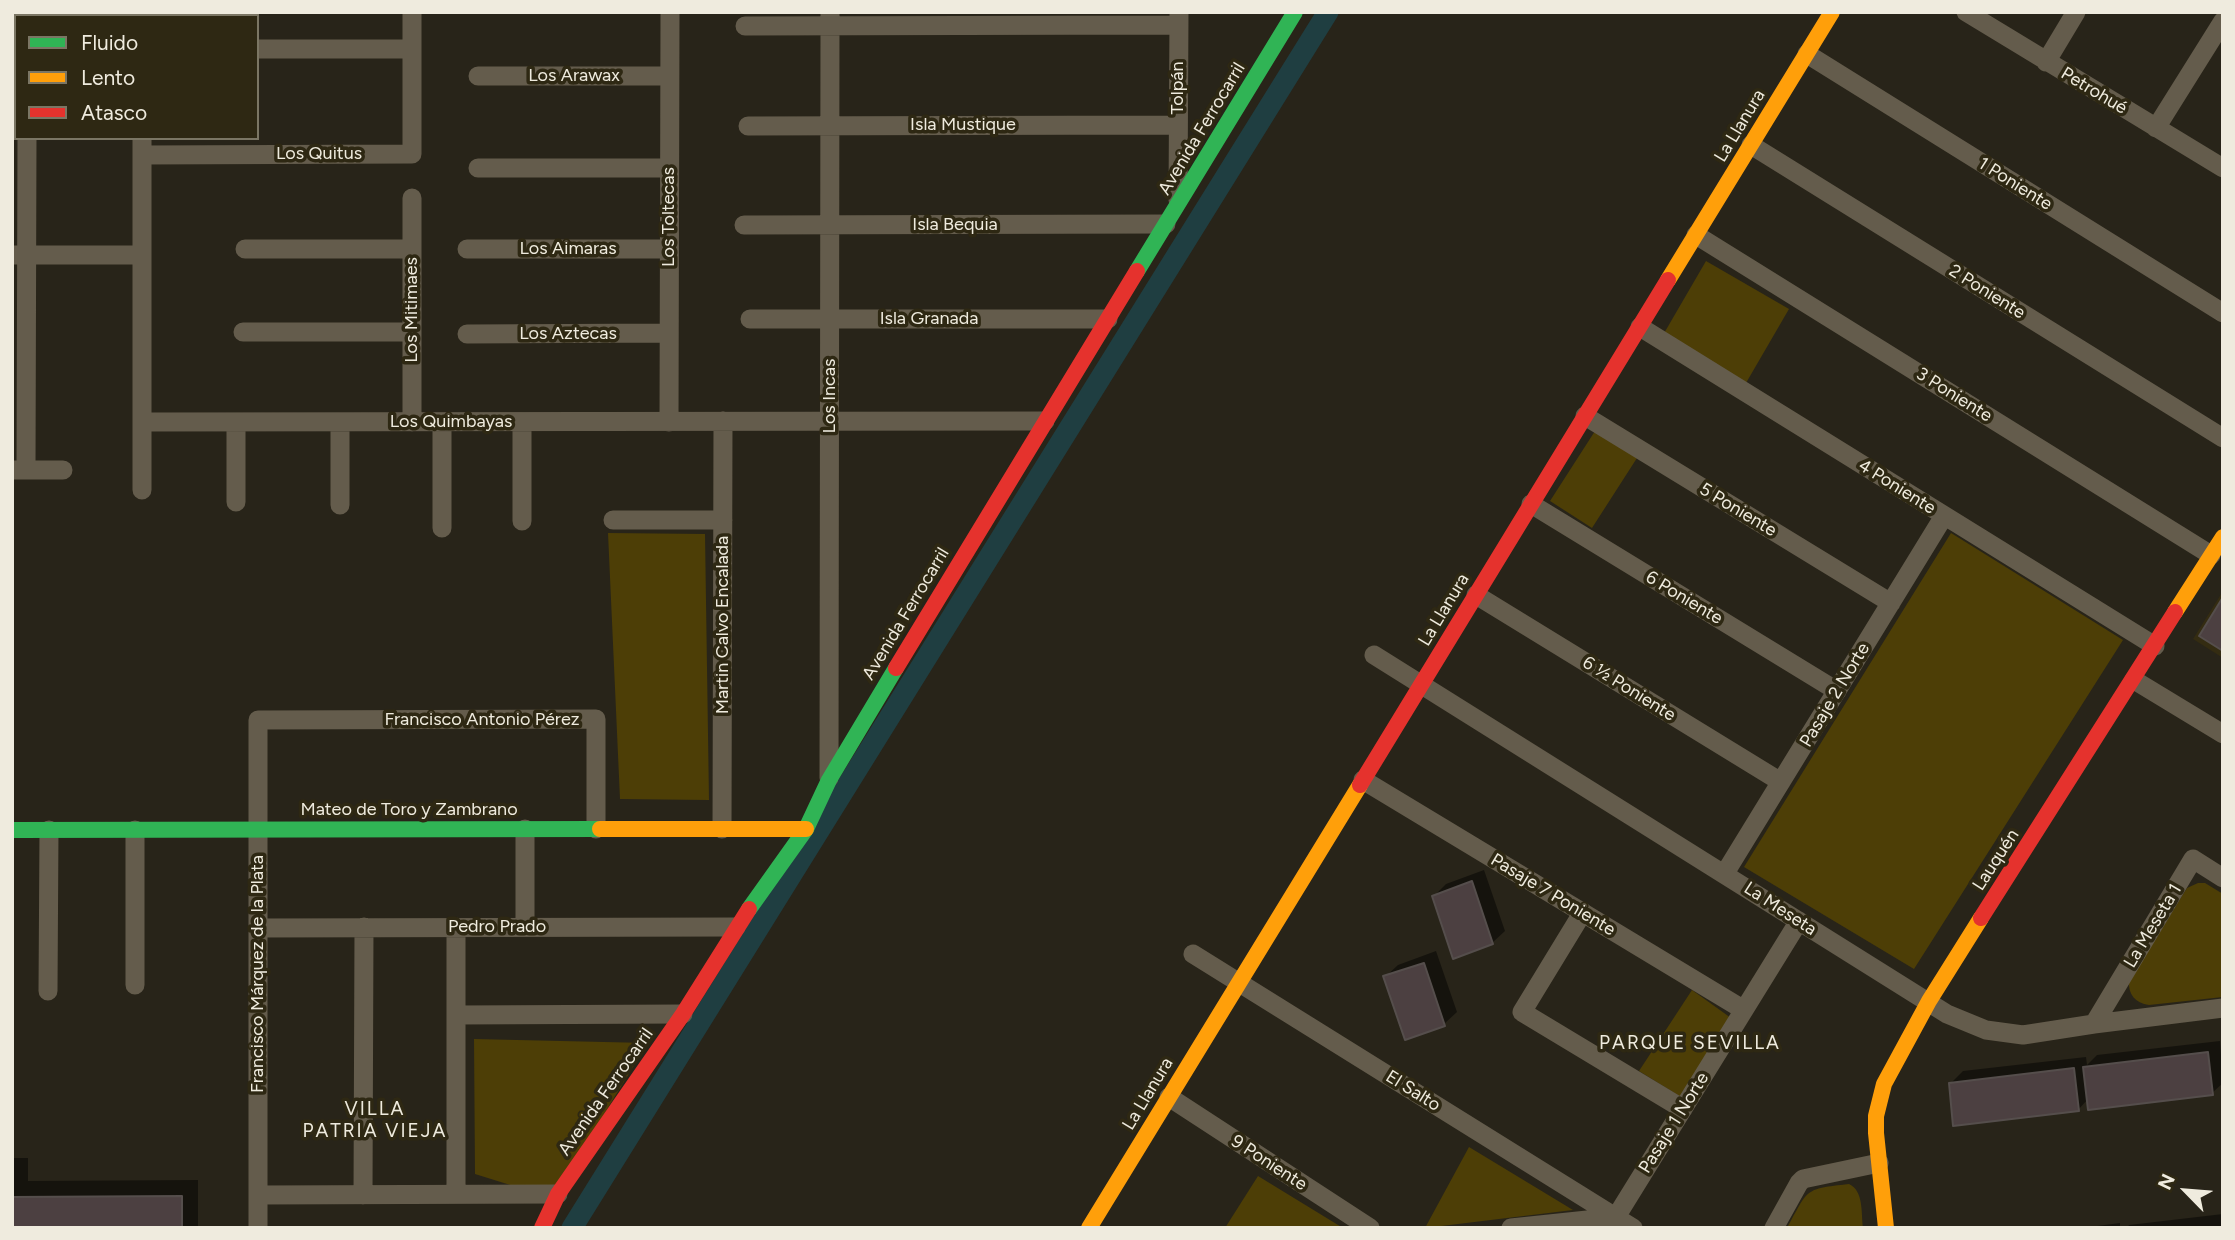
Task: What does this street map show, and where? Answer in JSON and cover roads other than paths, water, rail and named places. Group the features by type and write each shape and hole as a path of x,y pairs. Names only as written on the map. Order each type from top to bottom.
{"street":[{"path":"259,49 412,49 412,12"},
{"name":"Los Toltecas","path":"669,422 670,12"},
{"name":"Avenida Ferrocarril","path":"542,1228 558,1194 683,1014 736,927 806,829 829,780 1295,12"},
{"name":"La Llanura","path":"1089,1228 1832,12"},
{"name":"Petrohué","path":"1966,12 2223,168"},
{"path":"2046,62 2077,12"},
{"path":"745,26 830,19 1179,19"},
{"name":"Los Incas","path":"829,780 830,19"},
{"name":"Tolpán","path":"1178,205 1179,19"},
{"path":"2156,128 2223,21"},
{"name":"Los Quitus","path":"142,146 412,154 412,49"},
{"name":"1 Poniente","path":"1807,54 2223,313"},
{"name":"Los Arawax","path":"478,76 669,76"},
{"name":"Isla Mustique","path":"748,125 1178,125"},
{"path":"22,142 19,470 63,470"},
{"name":"2 Poniente","path":"1751,145 2223,438"},
{"path":"142,146 142,490"},
{"path":"478,168 669,168"},
{"name":"Los Mitimaes","path":"412,198 412,422"},
{"name":"Isla Bequia","path":"744,225 1166,224"},
{"name":"3 Poniente","path":"1696,235 2211,555"},
{"path":"245,249 412,249"},
{"name":"Los Aimaras","path":"467,249 669,249"},
{"path":"19,255 142,255"},
{"name":"Isla Granada","path":"750,319 1108,318"},
{"name":"4 Poniente","path":"1640,327 2155,646"},
{"path":"243,332 412,332"},
{"name":"Los Aztecas","path":"467,334 669,333"},
{"name":"5 Poniente","path":"1585,416 1891,603"},
{"name":"Martin Calvo Encalada","path":"722,829 723,421"},
{"name":"Los Quimbayas","path":"142,422 1045,421"},
{"path":"236,422 236,502"},
{"path":"340,422 340,505"},
{"path":"442,528 443,422"},
{"path":"522,422 522,521"},
{"name":"6 Poniente","path":"1531,504 1837,691"},
{"name":"Pasaje 2 Norte","path":"1725,873 1944,516"},
{"path":"613,520 723,520"},
{"name":"Lauquén","path":"1886,1228 1877,1116 1881,1092 1891,1071 1929,1001 2223,537"},
{"name":"6 ½ Poniente","path":"1476,595 1781,782"},
{"name":"La Meseta","path":"1374,654 1966,1023 2004,1034 2023,1035 2223,1007"},
{"path":"2134,680 2223,734"},
{"name":"Francisco Antonio Pérez","path":"258,720 596,719 596,829"},
{"name":"Francisco Márquez de la Plata","path":"258,720 258,1228"},
{"name":"Pasaje 7 Poniente","path":"1363,780 1744,1010"},
{"path":"525,829 525,927"},
{"name":"Mateo de Toro y Zambrano","path":"12,830 806,829"},
{"path":"48,830 48,991"},
{"path":"135,830 135,985"},
{"name":"La Meseta 1","path":"2094,1024 2193,859 2223,878"},
{"path":"1583,912 1522,1012 1683,1109"},
{"name":"Pasaje 1 Norte","path":"1616,1217 1799,921"},
{"path":"363,1195 364,927"},
{"path":"456,927 456,1194"},
{"name":"Pedro Prado","path":"258,928 736,927"},
{"name":"El Salto","path":"1193,954 1633,1228"},
{"path":"456,1015 683,1014"},
{"name":"9 Poniente","path":"1169,1097 1370,1228"},
{"path":"1774,1228 1795,1189 1804,1179 1879,1163"},
{"path":"258,1195 558,1194"},
{"path":"1511,1228 1616,1217"}],"waterway":[{"path":"572,1228 1328,12"}],"district":[{"name":"PARQUE SEVILLA","path":"1690,1043"},
{"name":"VILLA PATRIA VIEJA","path":"375,1120"}]}
